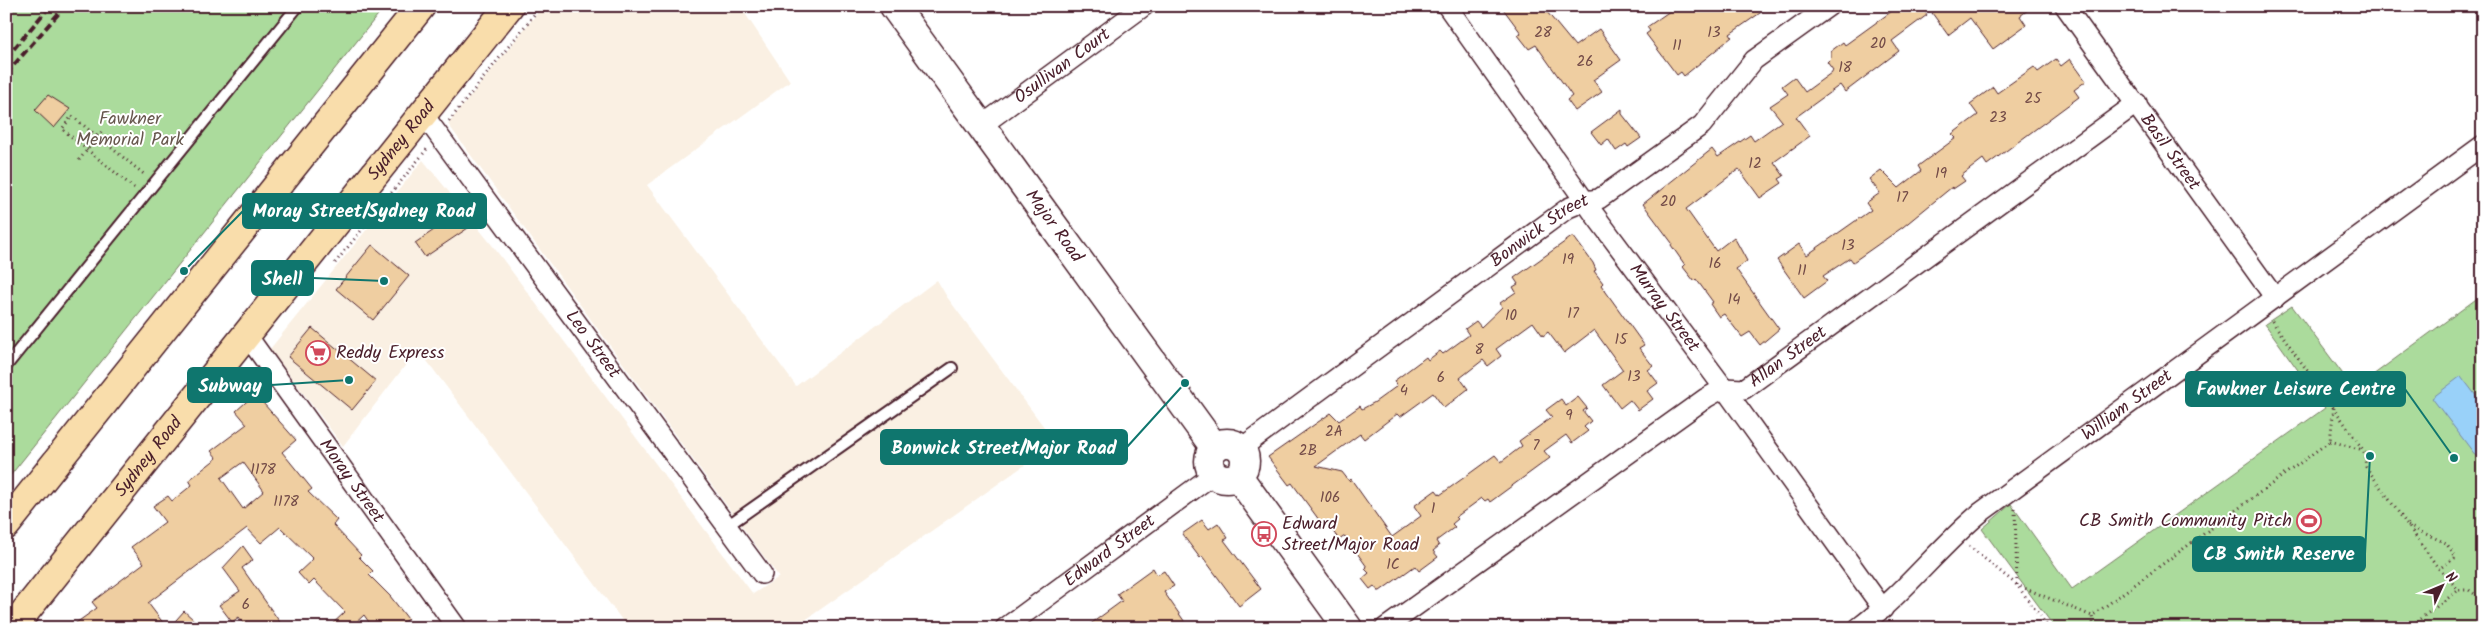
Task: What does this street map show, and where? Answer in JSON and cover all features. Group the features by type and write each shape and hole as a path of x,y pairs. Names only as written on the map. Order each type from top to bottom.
{"highway":[{"path":"6,525 421,6"},
{"name":"Sydney Road","path":"12,628 509,6"}],"street":[{"name":"Major Road","path":"894,6 1348,628"},
{"name":"Osullivan Court","path":"980,126 1144,6"},
{"name":"Murray Street","path":"1448,6 1585,201 1724,388 1883,609"},
{"name":"Bonwick Street","path":"1227,462 1568,208 1585,201 1599,199 1702,125 1754,60 1829,6"},
{"name":"Basil Street","path":"2065,6 2137,103 2275,298"},
{"name":"Allan Street","path":"1385,628 1698,404 1724,388 1744,389 2137,103"},
{"name":"Leo Street","path":"423,114 762,574"},
{"name":"William Street","path":"1858,628 1883,609 1956,533 2010,491 2483,145"},
{"name":"Moray Street","path":"246,334 457,628"},
{"name":"Edward Street","path":"1005,628 1227,462"}],"lane":[{"path":"6,366 298,6"},
{"path":"727,526 952,368"}],"path":[{"path":"144,196 62,129 72,116 155,184"},
{"path":"79,160 103,130"},
{"path":"2271,321 2334,406 2364,451 2366,467 2407,526 2439,569 2459,590"},
{"path":"2092,616 2330,441 2334,406"},
{"path":"2330,441 2364,451"},
{"path":"2010,491 2016,512 2018,585"},
{"path":"2407,526 2446,543 2456,557 2439,569"},
{"path":"1956,533 2018,585 2049,628"},
{"path":"2018,585 2092,616"},
{"path":"2408,628 2459,590 2469,590 2483,600"},
{"path":"2092,616 2094,628"}],"shaded area":[{"path":"543,6 740,6 790,81 647,185 796,386 937,280 947,297 1056,443 794,628 628,628 418,349 343,446 270,349 423,160 492,245 753,594 779,577 448,124"}],"green space":[{"name":"Fawkner Memorial Park","path":"6,6 385,6 6,481"},
{"path":"2483,294 2483,628 2055,628 1982,529 2011,504 2072,589 2325,408 2265,324 2292,306 2354,389"}],"water":[{"path":"2461,376 2480,401 2483,400 2483,451 2476,456 2432,398"}],"building":[{"path":"1501,6 1542,6 1575,46 1599,29 1621,60 1593,80 1602,92 1575,111 1567,100 1572,96 1536,45 1529,49 1518,35 1521,33"},
{"path":"1677,6 1770,6 1730,34 1732,37 1684,76 1681,72 1677,75 1646,34 1650,31 1647,27"},
{"path":"1899,6 1921,6 1927,15 1892,41 1899,51 1845,92 1840,85 1796,117 1810,136 1774,162 1784,176 1779,179 1782,183 1760,198 1739,169 1686,209 1716,251 1734,237 1747,261 1736,269 1779,329 1760,345 1750,332 1742,337 1724,314 1719,317 1710,304 1713,302 1696,279 1694,281 1683,267 1685,265 1671,245 1672,243 1643,204 1712,149 1718,157 1750,135 1754,141 1782,121 1770,106 1788,94 1782,86 1794,77 1805,92 1833,70 1827,62 1831,58 1831,51 1843,42 1845,45"},
{"path":"1940,6 2033,6 2020,16 2026,25 1993,49 1970,18 1948,35 1932,13"},
{"path":"2056,59 2061,66 2070,59 2086,81 2074,90 2079,97 1987,165 1983,159 1961,176 1965,181 1953,189 1952,187 1903,227 1853,262 1850,258 1823,276 1827,281 1804,298 1777,260 1799,244 1807,255 1871,210 1866,203 1880,193 1869,179 1881,170 1899,188 1921,171 1918,166 1956,138 1952,134 1978,115 1970,104 1993,87 1997,93 2034,67 2038,72"},
{"path":"48,95 70,109 54,128 35,110"},
{"path":"1622,109 1622,114 1641,138 1628,147 1626,144 1616,151 1608,139 1601,145 1591,132"},
{"path":"455,203 471,226 425,257 415,243 450,219 444,211"},
{"path":"1573,236 1593,263 1596,270 1594,271 1603,283 1601,285 1644,345 1639,348 1653,366 1648,370 1658,383 1647,391 1653,399 1638,410 1630,400 1620,408 1603,385 1623,370 1594,330 1564,353 1548,332 1543,336 1533,322 1496,349 1501,356 1488,366 1483,360 1460,378 1468,389 1444,408 1433,393 1400,417 1397,414 1364,439 1360,434 1316,466 1342,472 1349,481 1351,479 1392,537 1421,516 1414,506 1436,490 1440,495 1495,455 1501,462 1522,446 1519,441 1552,417 1546,410 1561,399 1566,406 1578,397 1587,408 1583,411 1591,421 1584,427 1588,431 1572,443 1566,435 1544,451 1550,458 1490,502 1488,499 1485,501 1482,498 1456,517 1458,519 1452,524 1455,527 1436,541 1439,546 1433,551 1438,557 1419,571 1415,566 1380,591 1374,586 1370,589 1362,579 1369,573 1365,569 1367,567 1345,536 1339,540 1326,521 1322,524 1292,483 1289,485 1268,457 1331,413 1339,421 1360,406 1362,409 1375,402 1397,386 1394,381 1426,357 1428,360 1440,351 1443,354 1469,335 1465,329 1476,321 1481,327 1502,307 1500,303 1516,292 1513,287 1518,284 1514,278"},
{"path":"372,245 409,276 373,320 336,289"},
{"path":"312,328 376,381 352,410 288,357"},
{"path":"255,394 296,440 282,452 312,489 308,492 337,520 333,525 373,571 369,575 390,596 408,619 403,622 407,628 373,628 364,615 350,628 328,628 345,612 314,580 309,585 298,573 313,559 280,527 261,543 247,528 148,603 167,628 69,628 97,608 92,602 144,563 131,547 165,522 153,506 168,496 172,501 192,485 189,480 217,458 211,451 247,424 236,411","holes":["243,462 264,491 243,509 221,478"]},
{"path":"1202,520 1209,529 1218,523 1228,538 1224,540 1261,589 1239,606 1202,556 1200,558 1182,534"},
{"path":"243,546 253,560 242,568 284,628 247,628 239,617 232,622 219,605 240,591 223,568"},
{"path":"1153,568 1157,575 1164,571 1174,586 1164,592 1189,628 1085,628 1122,601 1117,594"},
{"path":"184,611 203,628 169,628"}],"railway":[{"path":"6,58 50,6"},
{"path":"6,74 65,6"}],"place":[{"name":"Moray Street/Sydney Road","path":"184,271"},
{"name":"Shell","path":"384,281"},
{"name":"Reddy Express","path":"318,353"},
{"name":"Subway","path":"349,380"},
{"name":"Bonwick Street/Major Road","path":"1185,383"},
{"name":"CB Smith Reserve","path":"2370,456"},
{"name":"Fawkner Leisure Centre","path":"2454,458"},
{"name":"CB Smith Community Pitch","path":"2309,521"},
{"name":"Edward Street/Major Road","path":"1264,534"}]}
